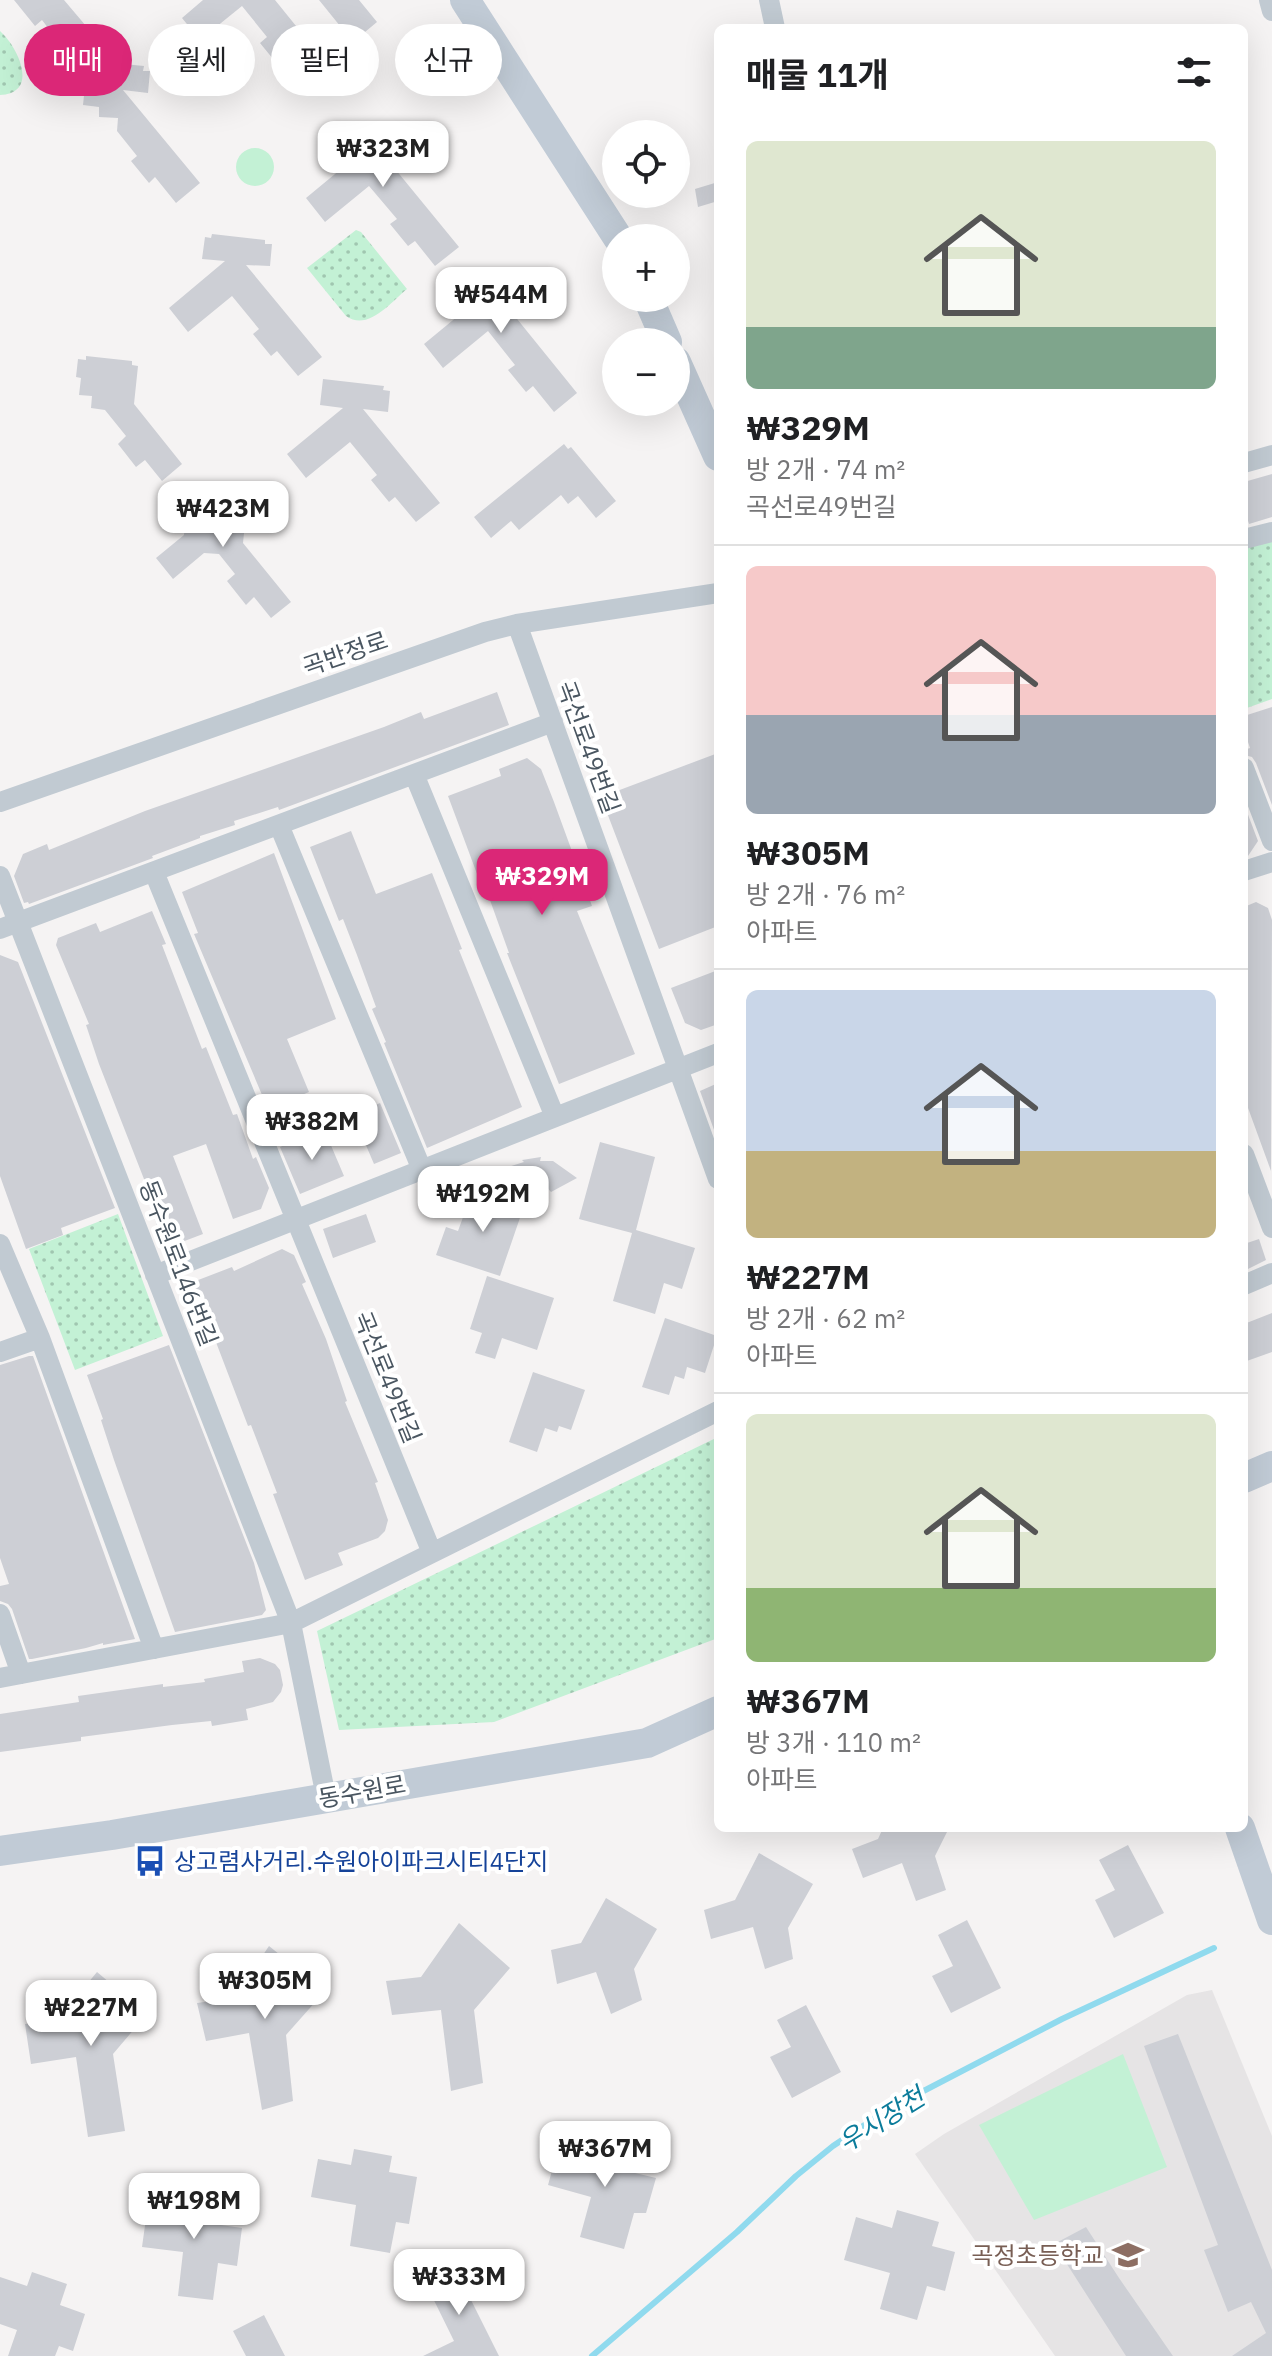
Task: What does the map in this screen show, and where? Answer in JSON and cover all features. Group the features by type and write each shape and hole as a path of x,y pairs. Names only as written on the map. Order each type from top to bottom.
{"main road":[{"path":"465,0 609,224"},
{"path":"690,393 714,447"},
{"path":"1248,1476 1272,1466"},
{"name":"동수원로","path":"0,1851 112,1835 647,1743 714,1713"},
{"path":"1241,1832 1272,1920"}],"street":[{"path":"769,0 774,24"},
{"path":"1269,0 1272,11"},
{"path":"1248,462 1272,455"},
{"path":"1248,538 1272,532"},
{"name":"곡반정로","path":"0,802 485,632 517,624 714,594"},
{"name":"곡선로49번길","path":"517,624 714,1168"},
{"path":"9,926 553,722"},
{"path":"414,774 555,1117"},
{"path":"1248,778 1272,841"},
{"path":"279,825 422,1170"},
{"path":"1248,870 1272,862"},
{"name":"곡선로49번길","path":"154,872 432,1553"},
{"name":"동수원로146번길","path":"0,876 9,926 155,1275 291,1623 326,1797"},
{"path":"155,1275 714,1055"},
{"path":"1248,1165 1272,1228"},
{"path":"0,1244 40,1338 154,1649"},
{"path":"1248,1283 1272,1273"},
{"path":"0,1352 40,1338"},
{"path":"0,1678 291,1623 714,1413"},
{"path":"0,1614 21,1674"}],"shaded area":[{"name":"곡정초등학교","path":"1212,1990 1272,2136 1272,2356 1055,2356 915,2154 944,2134 1187,1995"}],"green space":[{"path":"0,31 13,47 22,68 22,78 12,92 0,95"},
{"path":"255,148 268,154 274,167 268,180 255,186 242,180 236,167 242,154"},
{"path":"356,230 361,232 407,289 379,313 363,320 346,316 307,268"},
{"path":"1272,539 1272,699 1248,708 1248,547"},
{"path":"118,1214 163,1336 75,1370 29,1249"},
{"path":"714,1439 714,1640 494,1722 339,1730 317,1631"},
{"path":"1123,2054 1167,2167 1034,2220 979,2125"}],"building":[{"path":"14,0 64,0 84,24 45,24 42,20 33,24"},
{"path":"203,0 275,0 294,24 271,24 271,56 260,43 267,37 242,6 220,24 187,24 182,18"},
{"path":"319,0 359,0 377,22 375,24 338,24"},
{"path":"132,65 144,66 143,71 148,71 148,93 132,91"},
{"path":"84,96 128,96 200,183 176,203 155,177 149,183 131,161 137,156 117,131 118,118 99,117 99,107 83,105"},
{"path":"349,124 403,130 402,134 409,134 407,156 382,153 459,247 435,266 415,241 408,246 390,224 397,219 369,186 325,222 306,198 364,150 340,149 342,127 349,128"},
{"path":"714,183 714,202 698,207 695,189"},
{"path":"212,234 265,240 265,244 272,244 270,266 246,265 322,357 298,376 277,351 271,356 253,334 259,329 232,296 188,332 169,308 225,261 202,259 205,237 211,238"},
{"path":"461,269 521,276 521,280 527,280 525,302 500,298 577,393 554,412 533,386 526,392 508,370 515,365 488,331 443,368 424,344 481,297 458,294"},
{"path":"86,356 132,361 132,365 138,366 134,404 182,464 162,481 145,460 136,467 118,444 126,436 105,410 91,408 92,396 79,395 81,378 76,377 78,359 86,360"},
{"path":"323,379 384,386 383,390 390,391 388,412 363,409 440,503 416,522 395,497 389,502 371,480 377,475 350,442 306,478 287,454 343,408 320,405"},
{"path":"564,444 568,449 571,447 616,501 596,518 578,496 568,504 561,495 519,530 511,521 491,538 474,517"},
{"path":"1272,474 1272,517 1249,524 1248,481"},
{"path":"188,493 242,499 241,503 247,504 243,543 291,602 271,618 254,597 246,605 227,581 235,574 219,554 204,553 173,579 156,558 184,535"},
{"path":"497,692 509,725 279,810 278,807 234,821 235,825 200,836 153,858 29,904 24,903 14,876 23,854 47,844 49,850 145,811 421,712 424,719"},
{"path":"1272,707 1272,805 1256,763 1248,756 1248,715"},
{"path":"714,755 714,928 659,949 601,797"},
{"path":"527,758 541,769 592,906 577,911 635,1054 559,1084 448,796 501,776 499,769"},
{"path":"1248,815 1258,841 1248,856"},
{"path":"351,831 376,894 432,873 462,949 459,950 522,1107 427,1148 384,1043 372,1009 376,1007 357,955 343,919 339,921 310,847"},
{"path":"274,853 336,1019 287,1039 309,1092 268,1109 194,934 198,933 182,892"},
{"path":"1256,902 1268,908 1272,920 1271,1171 1248,1108 1248,905"},
{"path":"152,911 202,1049 206,1047 233,1115 237,1114 253,1159 256,1157 269,1188 261,1209 233,1219 206,1144 173,1156 203,1234 174,1245 162,1239 147,1198 151,1197 99,1064 86,1025 89,1024 56,945 58,938 96,923 100,932"},
{"path":"0,955 18,962 115,1208 61,1228 63,1235 26,1249 0,1176"},
{"path":"714,972 714,1025 701,1030 685,1023 671,988"},
{"path":"714,1085 714,1130 700,1091"},
{"path":"380,1103 401,1153 374,1164 353,1115"},
{"path":"324,1129 344,1176 300,1194 280,1147"},
{"path":"600,1142 655,1157 636,1230 695,1248 682,1289 664,1283 655,1314 613,1301 632,1233 579,1219"},
{"path":"541,1157 540,1161 553,1161 577,1178 551,1192 535,1174 529,1193 508,1167 524,1162 522,1160"},
{"path":"485,1193 524,1206 500,1276 436,1255 446,1227 458,1231 470,1198 475,1200 477,1195 483,1197"},
{"path":"366,1214 376,1242 333,1258 323,1229"},
{"path":"1259,1239 1266,1260 1248,1269 1248,1243"},
{"path":"282,1249 294,1255 306,1282 302,1284 326,1339 345,1402 378,1482 375,1483 388,1520 385,1531 378,1538 338,1553 343,1565 305,1580 273,1494 277,1493 193,1282 232,1267 234,1271"},
{"path":"487,1276 554,1298 537,1350 502,1338 495,1359 475,1353 482,1333 470,1329"},
{"path":"1272,1313 1272,1352 1248,1361 1248,1322"},
{"path":"665,1318 714,1335 705,1373 687,1367 684,1379 675,1376 669,1395 642,1387"},
{"path":"169,1345 254,1563 266,1610 262,1615 175,1632 87,1375"},
{"path":"33,1356 135,1639 32,1659 29,1659 12,1609 0,1601 0,1586 9,1584 0,1558 0,1365"},
{"path":"533,1372 585,1390 571,1430 559,1426 557,1432 545,1428 537,1452 509,1442"},
{"path":"260,1658 275,1664 280,1670 283,1685 273,1702 246,1709 248,1720 212,1726 211,1721 172,1725 0,1752 0,1714 79,1702 78,1696 163,1684 163,1687 205,1682 204,1679 244,1672 242,1661"},
{"path":"881,1832 947,1832 935,1856 946,1890 916,1901 902,1863 863,1878 852,1849 878,1839"},
{"path":"1128,1845 1164,1913 1114,1938 1095,1900 1115,1890 1099,1860"},
{"path":"759,1853 813,1884 788,1928 793,1959 765,1969 753,1927 711,1939 704,1910 735,1900"},
{"path":"606,1898 657,1929 634,1969 642,2000 611,2014 596,1972 557,1984 551,1950 581,1943"},
{"path":"967,1920 1001,1988 951,2013 932,1976 953,1966 938,1935"},
{"path":"459,1923 510,1968 474,2010 483,2083 451,2091 441,2010 392,2015 386,1981 421,1977"},
{"path":"269,1946 325,1991 286,2035 293,2101 262,2110 249,2033 206,2041 197,2003 234,1998"},
{"path":"97,1972 147,2014 113,2054 125,2131 88,2137 76,2057 31,2064 25,2024 58,2019"},
{"path":"806,2005 841,2072 792,2098 770,2057 791,2047 777,2020"},
{"path":"1178,2034 1272,2270 1272,2356 1232,2356 1266,2333 1251,2302 1228,2312 1204,2250 1218,2245 1144,2046"},
{"path":"599,2138 638,2148 631,2172 656,2178 646,2213 634,2213 624,2249 580,2237 591,2197 548,2185 559,2145 594,2155"},
{"path":"354,2149 392,2156 389,2172 417,2177 409,2224 396,2222 390,2253 350,2246 356,2205 311,2197 318,2159 351,2165"},
{"path":"179,2194 224,2200 221,2225 242,2228 237,2266 218,2263 213,2300 178,2296 183,2252 142,2247 148,2204 177,2207"},
{"path":"897,2210 939,2222 932,2246 955,2252 945,2291 927,2286 917,2320 880,2309 890,2273 844,2260 856,2217 892,2228"},
{"path":"1086,2227 1173,2356 1126,2356 1054,2244"},
{"path":"453,2264 499,2356 423,2356 454,2341 423,2278"},
{"path":"32,2272 67,2284 60,2305 85,2314 73,2351 59,2346 55,2356 8,2356 17,2330 0,2324 0,2277 27,2286"},
{"path":"264,2315 285,2356 246,2356 233,2331"}],"waterway":[{"name":"우시장천","path":"592,2356 737,2232 796,2176 833,2146 887,2110 1062,2019 1214,1948"}],"place":[{"name":"상고렴사거리.수원아이파크시티4단지","path":"150,1861"},
{"name":"곡정초등학교","path":"1128,2255"}]}
